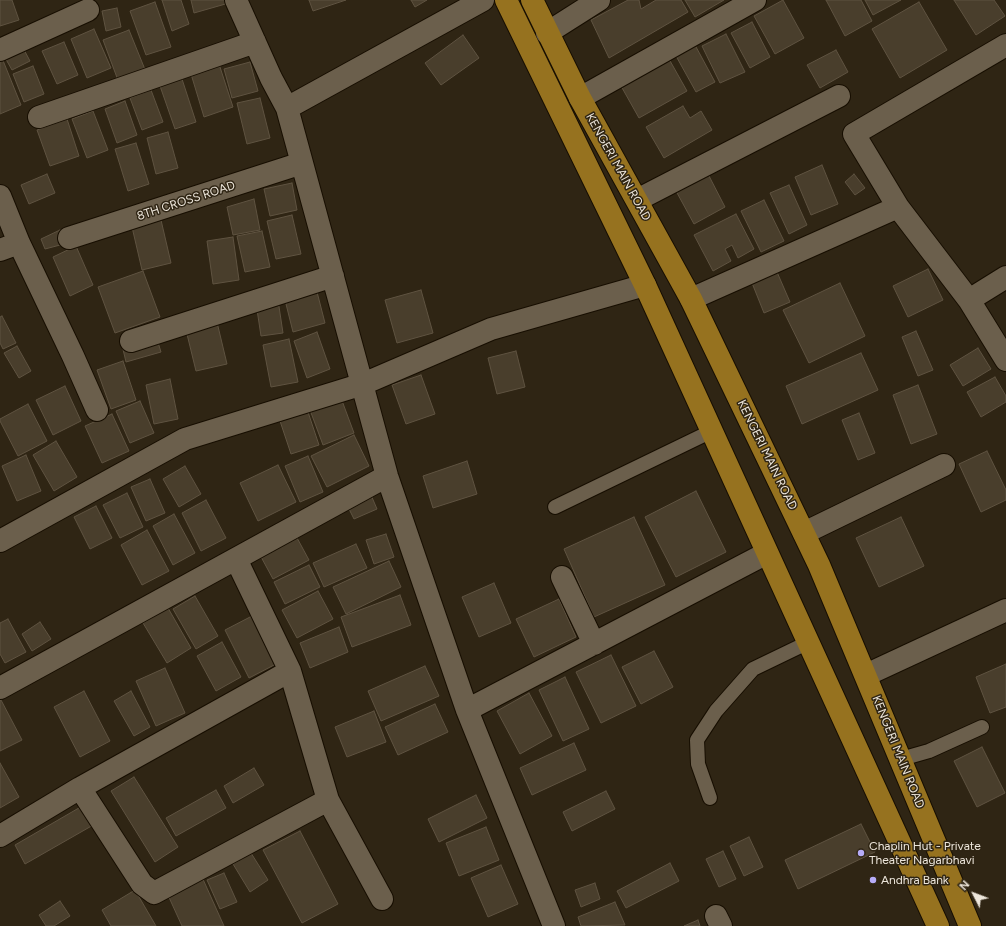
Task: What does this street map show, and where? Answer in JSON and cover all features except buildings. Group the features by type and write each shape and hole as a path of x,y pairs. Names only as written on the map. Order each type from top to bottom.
{"main road":[{"name":"KENGERI MAIN ROAD","path":"506,0 645,285 938,926"},
{"name":"KENGERI MAIN ROAD","path":"532,0 580,98 691,299 804,533 866,675 970,926"}],"street":[{"path":"287,108 482,0"},
{"path":"547,33 599,0"},
{"path":"580,98 755,0"},
{"path":"241,2 255,42 271,78 287,108 388,476 467,710 554,926"},
{"path":"0,50 88,10"},
{"path":"39,117 255,42"},
{"path":"1006,45 854,134 898,207 969,300 1006,360"},
{"path":"637,200 839,96"},
{"name":"8TH CROSS ROAD","path":"69,238 302,163"},
{"path":"0,196 10,247 73,356 97,410"},
{"path":"691,299 898,207"},
{"path":"131,341 333,276"},
{"path":"969,300 1006,277"},
{"path":"0,541 186,439 363,384 491,329 645,285"},
{"path":"804,533 944,465"},
{"path":"0,688 388,476"},
{"path":"467,710 767,553"},
{"path":"236,559 290,671 328,800 382,899"},
{"path":"562,576 594,644"},
{"path":"866,675 1006,610"},
{"path":"0,836 80,788 290,671"},
{"path":"80,788 142,884 154,893 328,800"}],"lane":[{"path":"555,507 712,431"},
{"path":"710,798 698,764 697,740 716,711 753,669 809,642"},
{"path":"901,759 929,751 982,726"}],"place":[{"name":"Chaplin Hut - Private Theater Nagarbhavi","path":"861,853"},
{"name":"Andhra Bank","path":"873,880"}]}
